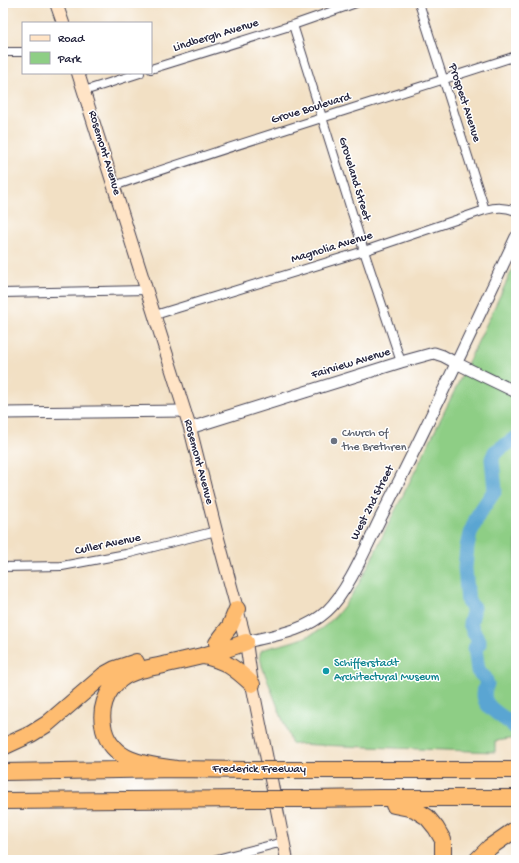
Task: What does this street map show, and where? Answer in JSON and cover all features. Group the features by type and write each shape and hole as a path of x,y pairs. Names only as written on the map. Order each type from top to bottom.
{"highway":[{"path":"218,643 230,626 236,609"},
{"path":"3,747 31,734 47,724 72,704 95,682 115,669 129,663 218,643 228,641 246,642"},
{"path":"176,770 132,761 115,749 109,741 102,722 104,702 115,685 122,678 134,672 201,656 246,642"},
{"path":"201,656 218,659 232,666 252,684"},
{"name":"Frederick Freeway","path":"3,772 176,770 516,770"},
{"path":"3,802 516,798"},
{"path":"332,799 385,804 414,809 427,817 443,840 443,860"},
{"path":"476,860 490,847 516,829"}],"main road":[{"path":"56,3 63,22"},
{"name":"Rosemont Avenue","path":"78,74 190,428 236,609 246,642 252,684 287,860"}],"street":[{"name":"Lindbergh Avenue","path":"152,69 293,25 356,3"},
{"name":"Prospect Avenue","path":"419,3 485,210"},
{"name":"Groveland Street","path":"293,25 364,251 401,362"},
{"path":"3,52 22,52"},
{"name":"Grove Boulevard","path":"114,186 206,154 322,119 516,56"},
{"path":"84,91 137,74"},
{"name":"Magnolia Avenue","path":"155,315 364,251 485,210 496,207 504,207 516,211"},
{"name":"West 2nd Street","path":"246,642 301,629 317,620 338,599 390,500 516,237"},
{"path":"3,293 147,290"},
{"name":"Fairview Avenue","path":"190,428 434,353 516,392"},
{"path":"3,413 185,411"},
{"name":"Culler Avenue","path":"3,567 62,566 126,554 216,531"},
{"path":"213,860 284,843"}],"green space":[{"path":"516,262 516,738 495,741 495,752 292,744 262,666 260,656 261,652 264,649 289,643 312,634 326,625 346,604 362,578 422,458"}],"waterway":[{"path":"516,438 495,452 492,459 495,490 478,515 470,534 465,568 468,602 473,607 470,623 479,640 479,644 475,648 478,671 485,678 487,684 484,692 485,699 487,704 492,709 516,728"}],"place":[{"name":"Church of the Brethren","path":"334,441"},
{"name":"Schifferstadt Architectural Museum","path":"326,671"}]}
